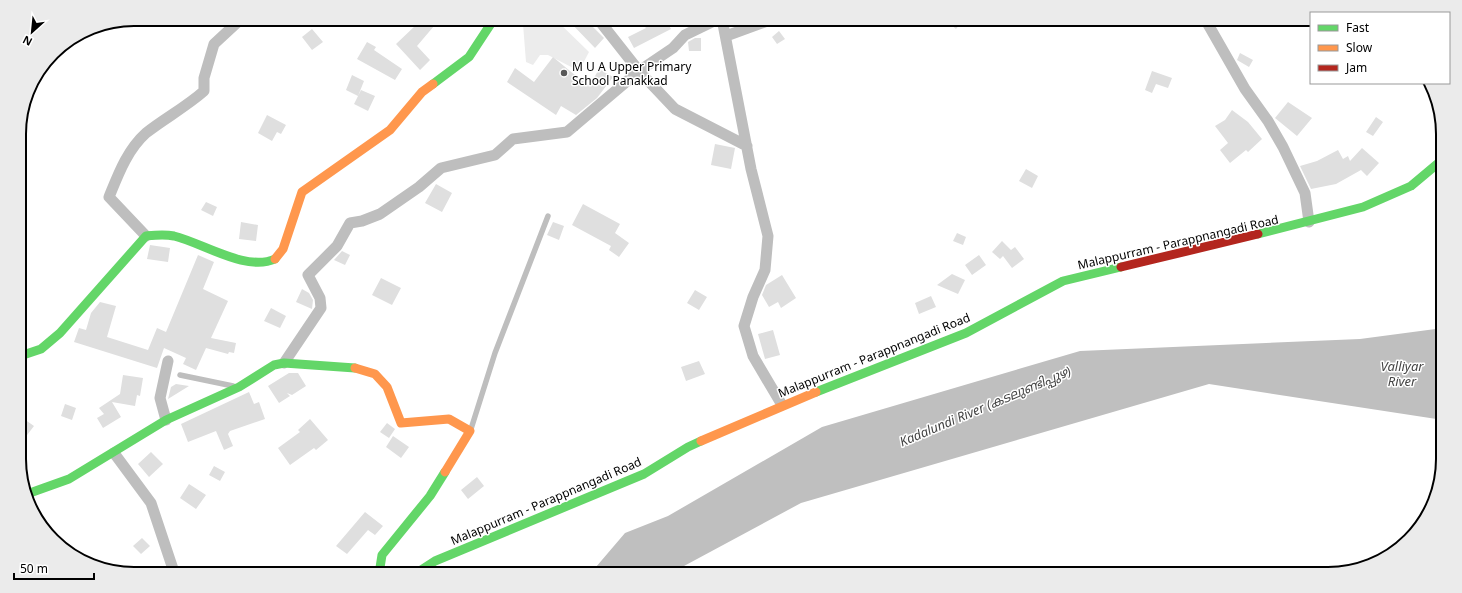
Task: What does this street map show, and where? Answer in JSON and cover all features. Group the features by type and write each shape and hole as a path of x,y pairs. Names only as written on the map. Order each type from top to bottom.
{"main road":[{"path":"26,354 40,349 60,333 146,236 164,234 175,236 237,259 266,263 277,258 283,249 302,192 390,130 422,92 468,57 489,26"},
{"name":"Malappurram - Parappnangadi Road","path":"426,567 435,561 504,530 644,474 688,447 782,405 966,334 1063,282 1309,222 1363,207 1411,186 1436,165"},
{"path":"32,492 69,479 166,420 239,387 274,365 284,363 350,366 375,374 387,387 401,423 449,419 470,431 430,496 382,555 380,567"}],"street":[{"path":"146,236 109,197 125,160 145,134 189,104 204,91 204,78 214,44 233,26"},
{"path":"604,26 639,71 675,109 747,146"},
{"path":"284,363 320,308 320,298 308,275 337,246 350,223 362,221 380,214 419,187 441,168 495,155 513,140 567,132 639,71 673,48 685,34 703,26"},
{"path":"724,26 747,146 768,236 765,270 753,297 744,326 752,356 782,405"},
{"path":"726,36 753,26"},
{"path":"1209,26 1245,89 1268,121 1283,147 1305,193 1309,222"},
{"path":"166,420 160,398 168,361"},
{"path":"114,453 152,503 172,567"}],"lane":[{"path":"470,431 494,353 548,216"},
{"path":"180,375 221,382 239,387"}],"shaded area":[{"path":"523,26 562,26 589,52 579,71 548,55 540,55 533,65 526,62"}],"water":[{"name":"Valliyar River","path":"1436,329 1436,419 1209,384 801,503 684,567 596,567 625,533 668,516 822,427 1080,351 1360,339"}],"building":[{"path":"415,26 434,26 417,46 430,60 420,70 396,44"},
{"path":"574,26 592,26 604,38 595,48"},
{"path":"644,26 669,26 671,29 634,48 628,37 646,28"},
{"path":"312,29 323,42 312,50 302,37"},
{"path":"779,31 785,39 777,44 772,37"},
{"path":"695,38 701,38 701,51 689,51 688,42"},
{"path":"367,42 376,47 374,50 402,69 395,80 357,59"},
{"path":"1240,53 1253,60 1249,67 1237,60"},
{"path":"553,57 581,80 590,85 599,69 613,77 597,98 576,115 561,106 556,115 507,82 515,68 534,82"},
{"path":"1152,71 1172,78 1168,88 1156,84 1152,93 1145,90"},
{"path":"352,75 364,81 358,96 346,90"},
{"path":"361,90 375,96 368,111 354,104"},
{"path":"1288,102 1312,118 1297,136 1275,118"},
{"path":"1232,110 1248,122 1262,139 1248,152 1246,150 1230,163 1220,150 1228,143 1215,126 1225,120"},
{"path":"267,115 286,125 281,134 277,132 272,141 258,133"},
{"path":"1376,117 1383,122 1373,136 1366,132"},
{"path":"715,144 735,148 731,169 711,165"},
{"path":"1362,148 1379,163 1367,176 1361,170 1336,184 1311,189 1300,166 1317,161 1338,150 1343,159 1348,156 1350,161"},
{"path":"1026,169 1038,176 1032,188 1019,181"},
{"path":"436,184 452,193 442,212 425,203"},
{"path":"206,202 217,207 213,216 201,210"},
{"path":"583,204 620,224 615,233 629,243 619,257 609,250 611,246 572,225"},
{"path":"241,222 258,225 256,241 239,239"},
{"path":"553,222 564,226 559,240 547,235"},
{"path":"957,233 966,237 963,245 953,241"},
{"path":"1002,241 1011,250 1015,247 1024,259 1012,268 1003,256 1000,259 992,252"},
{"path":"150,245 170,248 168,262 147,259"},
{"path":"342,251 350,255 345,265 334,260"},
{"path":"198,255 214,262 203,289 228,301 211,338 236,343 234,353 229,352 228,354 206,348 196,370 183,364 186,358 164,348 157,368 74,342 79,328 86,330 91,313 100,302 116,306 107,337 148,350 157,328 166,332"},
{"path":"979,255 986,265 972,275 965,265"},
{"path":"952,274 965,280 958,294 937,285"},
{"path":"782,275 796,298 781,308 778,302 769,307 762,295 766,285"},
{"path":"381,278 401,288 392,305 372,295"},
{"path":"302,289 309,293 313,300 312,309 296,302"},
{"path":"695,290 707,297 699,310 687,303"},
{"path":"931,296 936,307 919,314 915,303"},
{"path":"271,308 286,316 280,328 264,321"},
{"path":"773,330 780,355 765,359 758,334"},
{"path":"699,361 705,374 686,381 681,367"},
{"path":"289,373 298,373 306,386 292,395 287,393 290,396 279,403 268,386"},
{"path":"123,375 143,378 140,396 137,395 135,406 112,402 121,417 103,428 97,418 104,414 99,408 120,394"},
{"path":"176,384 189,386 168,399 171,387"},
{"path":"249,392 254,404 259,402 265,419 230,431 228,434 233,446 224,450 216,431 188,442 181,424"},
{"path":"65,404 76,408 72,420 61,416"},
{"path":"310,419 328,440 316,450 314,448 290,465 278,448 300,432 298,430"},
{"path":"26,420 34,426 26,436"},
{"path":"387,423 395,429 389,438 380,432"},
{"path":"393,436 409,447 401,458 386,447"},
{"path":"151,452 163,464 149,477 138,464"},
{"path":"214,466 225,472 220,481 209,475"},
{"path":"477,477 484,486 468,499 461,490"},
{"path":"189,484 206,495 196,509 180,498"},
{"path":"365,512 383,526 375,535 368,530 347,554 336,546"},
{"path":"142,538 150,546 141,554 133,546"}],"traffic: fast":[{"path":"433,84 469,57 489,26"},
{"path":"1258,234 1363,207 1411,186 1436,165"},
{"path":"26,354 41,349 60,333 146,236 174,236 224,255 251,262 264,262 275,259"},
{"path":"816,392 966,333 1063,281 1121,267"},
{"path":"32,492 69,479 166,420 239,387 274,365 284,363 355,368"},
{"path":"426,567 435,561 644,474 688,447 701,441"},
{"path":"380,567 382,555 430,496 445,472"}],"traffic: slow":[{"path":"275,259 283,249 302,192 390,130 422,92 433,84"},
{"path":"355,368 375,374 387,387 401,423 449,419 470,431 445,472"},
{"path":"701,441 816,392"}],"traffic: jam":[{"path":"1121,267 1258,234"}],"place":[{"name":"M U A Upper Primary School Panakkad","path":"564,73"}],"water label":[{"name":"Kadalundi River (കടലുണ്ടിപ്പുഴ)","path":"985,406"}]}
